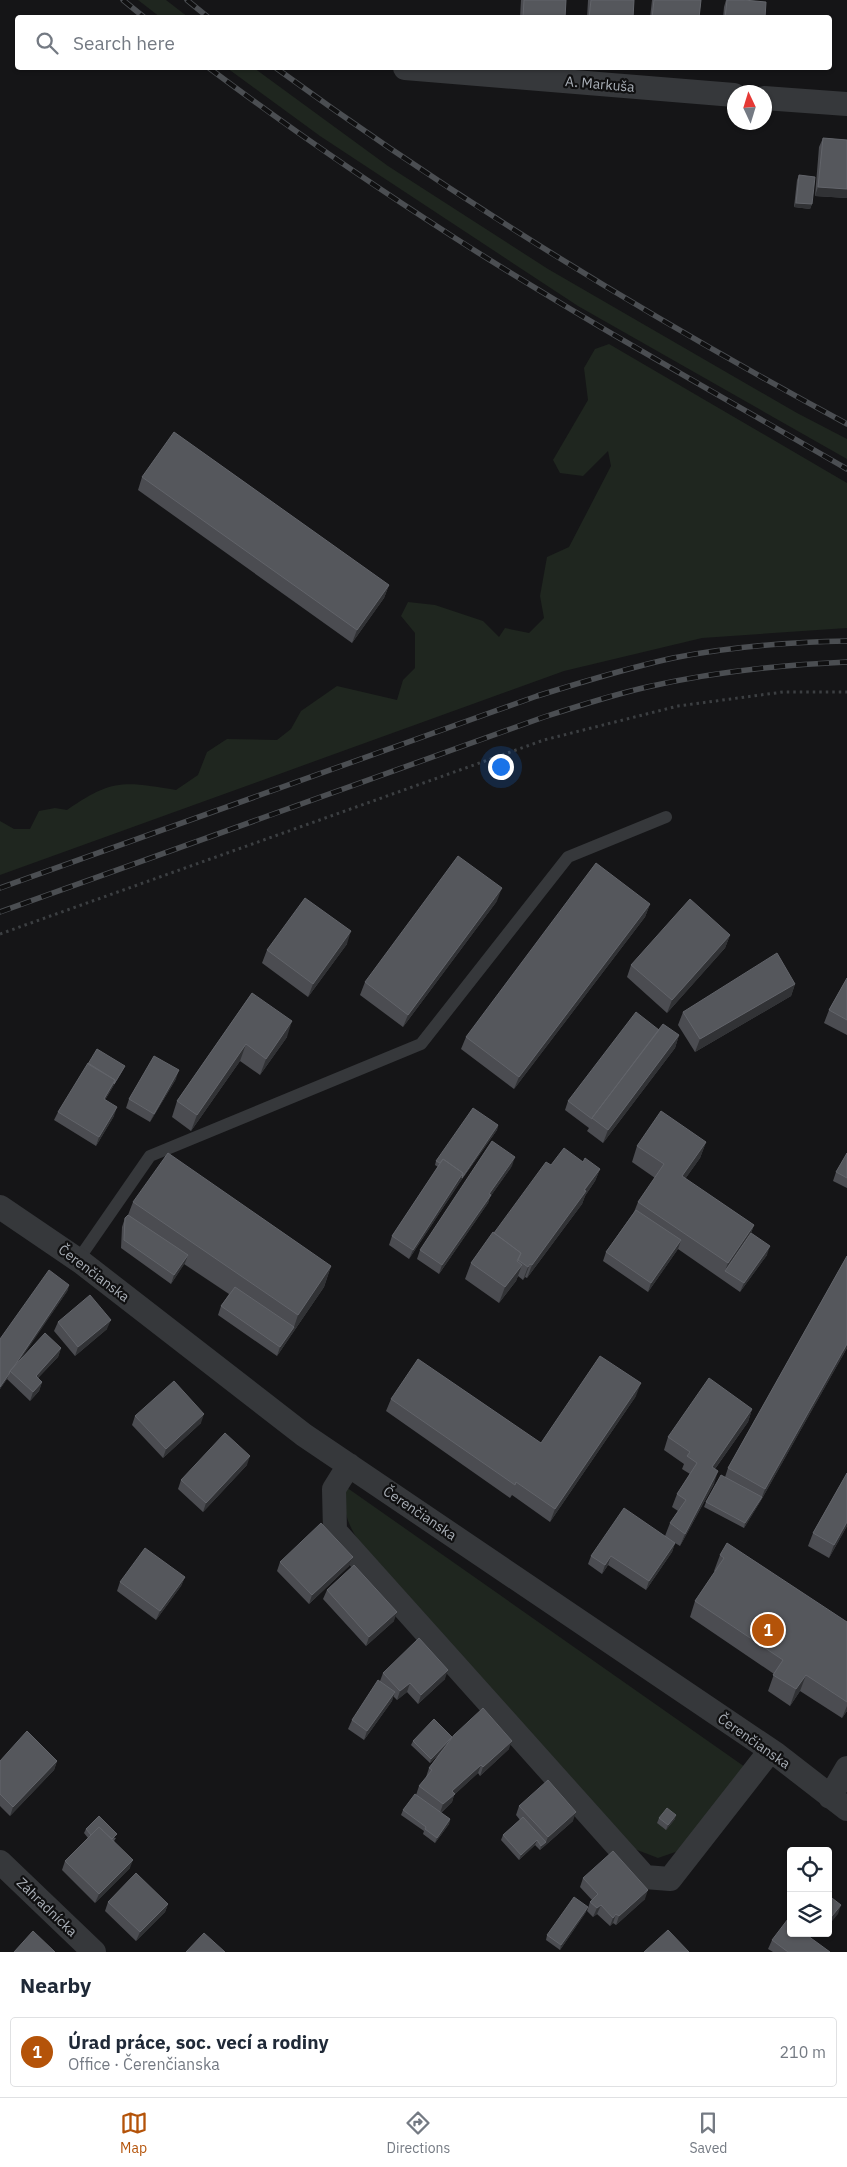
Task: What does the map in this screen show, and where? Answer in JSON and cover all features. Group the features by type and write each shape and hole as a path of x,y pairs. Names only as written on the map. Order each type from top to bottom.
{"street":[{"name":"A. Markuša","path":"429,70 727,94"},
{"path":"772,99 847,104"},
{"name":"Čerenčianska","path":"0,1207 78,1260 304,1435 770,1750 838,1803"},
{"path":"349,1465 334,1489 335,1531 645,1877 670,1879 770,1750"},
{"path":"838,1803 847,1768"},
{"name":"Záhradnícka","path":"0,1862 94,1952"}],"lane":[{"path":"78,1260 150,1156 421,1044 568,857 666,817"}],"path":[{"path":"0,934 544,740 678,706 783,692 847,692"}],"shaded area":[{"path":"138,0 166,0 185,15 157,15"},
{"path":"230,70 257,70 388,166 548,269 797,413 847,439 847,459 578,306 320,136"},
{"path":"609,344 847,483 847,628 702,638 564,671 0,875 0,821 14,829 30,829 39,811 55,808 67,810 95,793 119,785 143,785 176,790 198,775 207,752 227,739 277,740 291,729 301,711 337,686 397,700 403,680 415,668 415,633 401,616 408,602 435,605 483,621 499,637 505,628 529,633 544,618 540,596 547,557 569,547 611,466 608,451 583,476 560,473 553,460 588,400 584,368 595,349"},
{"path":"346,1487 745,1767 684,1849 658,1858 632,1848 361,1545 347,1518 345,1504"}],"building":[{"path":"524,0 566,0 565,15 523,15"},
{"path":"591,0 634,0 633,15 589,15"},
{"path":"654,0 701,0 699,15 652,15"},
{"path":"727,0 766,2 765,15 725,15"},
{"path":"823,138 847,140 847,189 818,187"},
{"path":"799,175 815,177 812,204 796,203"},
{"path":"174,432 389,585 357,630 142,477"},
{"path":"458,856 502,888 408,1015 365,982"},
{"path":"596,863 650,904 519,1077 466,1037"},
{"path":"305,898 351,931 313,984 267,950"},
{"path":"690,899 730,935 672,1000 631,965"},
{"path":"777,953 795,984 700,1039 683,1012"},
{"path":"847,978 847,1020 829,1010"},
{"path":"252,993 292,1021 266,1059 246,1044 197,1115 177,1101"},
{"path":"636,1012 659,1030 592,1119 568,1101"},
{"path":"663,1024 679,1035 608,1130 592,1118"},
{"path":"97,1049 125,1066 114,1084 115,1080 88,1064"},
{"path":"154,1056 179,1070 154,1114 129,1099"},
{"path":"88,1063 115,1080 104,1099 117,1107 99,1137 58,1112"},
{"path":"473,1108 498,1125 462,1178 463,1173 443,1159 440,1163 436,1161"},
{"path":"661,1111 706,1142 682,1176 754,1225 728,1263 638,1202 664,1164 637,1146"},
{"path":"492,1141 515,1157 442,1265 420,1250"},
{"path":"564,1148 583,1162 585,1158 600,1169 532,1265 530,1264 528,1267 518,1260 521,1253 494,1233 546,1162 551,1165"},
{"path":"168,1153 331,1266 298,1315 133,1202"},
{"path":"847,1153 847,1178 836,1172"},
{"path":"443,1159 463,1173 413,1250 392,1236"},
{"path":"636,1210 681,1240 651,1283 606,1252"},
{"path":"128,1215 188,1255 174,1275 124,1240 125,1218"},
{"path":"493,1232 521,1253 517,1261 522,1265 505,1287 471,1263"},
{"path":"751,1233 770,1246 744,1283 725,1271"},
{"path":"847,1256 847,1344 765,1489 728,1468"},
{"path":"49,1270 69,1285 0,1387 0,1339"},
{"path":"235,1287 294,1327 280,1347 221,1306"},
{"path":"90,1295 111,1320 78,1347 58,1322"},
{"path":"45,1333 61,1348 36,1376 42,1382 33,1392 10,1371"},
{"path":"600,1356 641,1383 555,1509 516,1482 515,1485 391,1399 418,1359 541,1443"},
{"path":"709,1378 752,1409 712,1467 718,1471 685,1534 670,1523 686,1500 677,1494 697,1463 687,1456 690,1452 668,1437"},
{"path":"174,1381 204,1414 166,1449 135,1416"},
{"path":"225,1433 250,1456 206,1503 181,1480"},
{"path":"847,1473 847,1522 834,1545 813,1533"},
{"path":"721,1475 762,1497 745,1523 706,1502"},
{"path":"624,1508 675,1543 649,1581 611,1556 605,1565 591,1556"},
{"path":"321,1523 353,1557 312,1595 280,1562"},
{"path":"727,1543 847,1622 847,1702 806,1675 796,1689 773,1675 783,1660 695,1601 724,1558 720,1555"},
{"path":"145,1548 185,1577 160,1611 120,1582"},
{"path":"354,1565 397,1612 369,1637 327,1590"},
{"path":"419,1638 448,1670 421,1695 410,1683 400,1691 383,1673"},
{"path":"378,1680 395,1692 367,1731 352,1720"},
{"path":"483,1708 512,1741 452,1791 455,1794 443,1804 419,1786 432,1770 429,1768 454,1735"},
{"path":"434,1719 452,1737 431,1759 413,1741"},
{"path":"27,1731 57,1761 13,1807 0,1794 0,1761"},
{"path":"548,1780 576,1812 548,1837 519,1806"},
{"path":"415,1794 450,1819 437,1838 403,1810"},
{"path":"667,1808 676,1815 668,1825 659,1818"},
{"path":"99,1816 117,1834 112,1839 99,1827 91,1835 86,1829"},
{"path":"523,1817 546,1842 541,1846 537,1840 521,1855 503,1835"},
{"path":"99,1827 133,1860 99,1894 65,1861"},
{"path":"613,1851 648,1890 619,1916 616,1914 613,1918 601,1905 597,1908 590,1902 598,1894 583,1878"},
{"path":"136,1873 168,1904 140,1932 108,1902"},
{"path":"574,1897 588,1907 561,1945 547,1935"},
{"path":"832,1898 841,1905 832,1916"},
{"path":"787,1920 787,1937 809,1937 830,1952 788,1952 772,1940"},
{"path":"668,1930 689,1952 644,1952"},
{"path":"33,1931 55,1952 14,1952"},
{"path":"204,1933 225,1952 186,1952"}],"railway":[{"path":"123,0 141,15"},
{"path":"187,0 205,15"},
{"path":"212,70 361,176 503,268 601,327 847,469"},
{"path":"279,70 414,165 556,256 700,342 847,424"},
{"path":"0,888 537,696 639,666 673,658 738,648 847,641"},
{"path":"0,912 544,717 595,701 647,687 721,673 771,667 847,662"}],"place":[{"name":"Úrad práce, soc. vecí a rodiny","path":"768,1630"}]}
